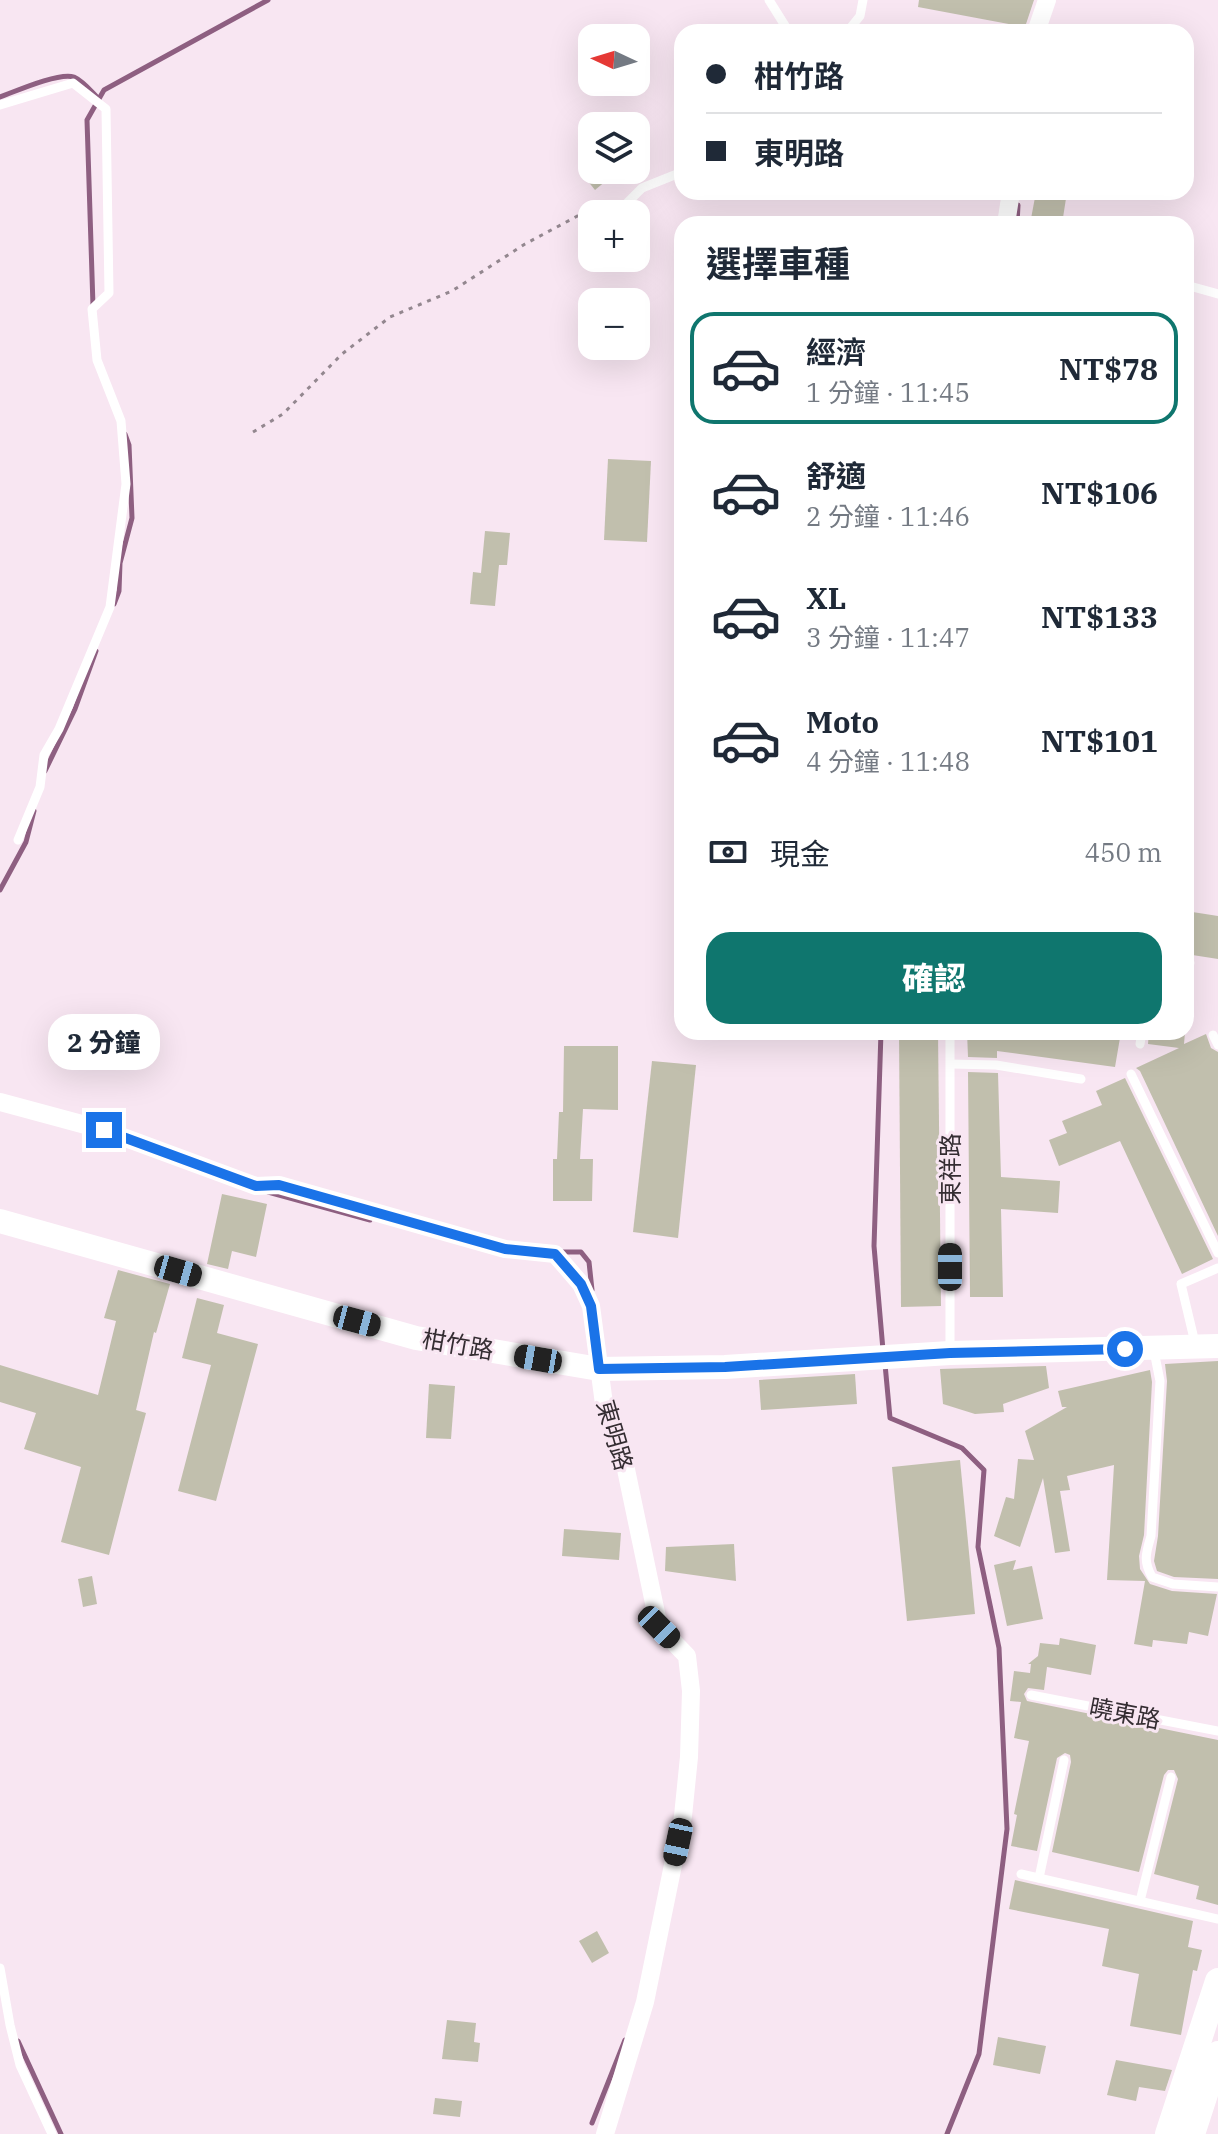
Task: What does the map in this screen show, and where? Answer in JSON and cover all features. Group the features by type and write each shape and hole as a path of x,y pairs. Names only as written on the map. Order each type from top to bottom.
{"main road":[{"path":"1168,2134 1218,1981"},
{"path":"1192,2134 1218,2054"}],"street":[{"path":"1039,24 1047,0"},
{"name":"東明路","path":"0,1102 104,1130 256,1186 279,1185 505,1249 555,1254 581,1284 591,1306 604,1404 619,1436 659,1627 687,1656 691,1691 683,1816 645,2002 605,2134"},
{"name":"柑竹路","path":"0,1221 416,1338 599,1369 725,1367 950,1353 1207,1346"}],"lane":[{"path":"769,0 784,24"},
{"path":"854,24 860,16 863,0"},
{"path":"0,105 73,83 106,109 109,293 92,309 97,360 121,421 126,484 110,607 59,729 44,755 40,787 18,840"},
{"path":"627,200 642,188 674,175"},
{"path":"1194,287 1218,294"},
{"path":"1213,1035 1218,1045"},
{"name":"東祥路","path":"950,1040 950,1353"},
{"path":"1140,1044 1141,1040"},
{"path":"951,1064 996,1065 1081,1079"},
{"path":"1131,1074 1218,1253"},
{"path":"1207,1346 1181,1284 1218,1268"},
{"path":"1154,1348 1160,1381 1151,1536 1144,1557 1145,1565 1152,1577 1173,1584 1218,1587"},
{"name":"曉東路","path":"1031,1695 1218,1731"},
{"path":"1039,1878 1064,1760"},
{"path":"1140,1901 1171,1777"},
{"path":"1021,1874 1218,1919"},
{"path":"0,1968 20,2065 52,2134"}],"path":[{"path":"253,432 283,414 342,354 390,317 452,291 525,244 578,216"}],"building":[{"path":"919,0 1034,0 1026,24 1009,24 918,7"},
{"path":"1034,200 1066,200 1063,216 1032,216"},
{"path":"608,459 651,461 647,542 604,540"},
{"path":"485,531 510,533 507,565 499,565 495,606 470,604 473,572 481,573"},
{"path":"1194,912 1218,916 1218,959 1194,955"},
{"path":"1206,1034 1211,1048 1218,1052 1218,1236 1136,1068 1179,1048 1148,1044 1148,1040 1184,1040 1184,1044"},
{"path":"899,1040 938,1040 941,1306 901,1307"},
{"path":"967,1040 1120,1040 1115,1067 997,1051 997,1058 968,1057"},
{"path":"564,1046 618,1046 618,1110 583,1109 580,1159 593,1159 592,1201 553,1201 553,1159 557,1159 559,1112 563,1112"},
{"path":"652,1061 696,1065 678,1238 633,1232"},
{"path":"968,1072 998,1073 1001,1177 1060,1181 1058,1213 1001,1209 1003,1297 970,1297"},
{"path":"1125,1078 1213,1259 1182,1274 1120,1141 1059,1166 1049,1140 1067,1133 1062,1121 1102,1105 1096,1091"},
{"path":"222,1194 267,1204 256,1257 232,1251 228,1269 207,1264"},
{"path":"118,1270 170,1284 154,1332 136,1410 146,1413 109,1555 61,1542 81,1467 24,1449 36,1413 0,1402 0,1365 98,1395 116,1321 104,1318"},
{"path":"197,1298 224,1305 217,1333 258,1344 216,1501 178,1491 211,1365 182,1358"},
{"path":"1218,1361 1218,1579 1174,1577 1157,1571 1154,1561 1167,1381 1165,1364"},
{"path":"1046,1366 1049,1388 1003,1404 1004,1412 975,1414 943,1404 940,1369"},
{"path":"1150,1370 1152,1382 1140,1569 1150,1584 1172,1591 1217,1594 1208,1636 1189,1632 1187,1644 1153,1640 1152,1647 1134,1644 1145,1581 1107,1580 1114,1465 1067,1476 1070,1490 1060,1491 1070,1551 1055,1553 1043,1478 1020,1547 994,1536 1006,1497 1014,1499 1018,1459 1034,1460 1025,1431 1067,1407 1062,1407 1058,1391"},
{"path":"855,1374 857,1404 761,1410 759,1380"},
{"path":"429,1384 455,1386 451,1439 426,1438"},
{"path":"960,1460 975,1614 907,1621 892,1467"},
{"path":"564,1529 621,1533 619,1560 562,1556"},
{"path":"734,1544 736,1581 665,1571 666,1547"},
{"path":"1016,1560 1013,1570 1032,1566 1043,1619 1007,1626 994,1565"},
{"path":"92,1576 97,1604 83,1607 78,1579"},
{"path":"1060,1638 1096,1645 1091,1675 1047,1667 1044,1690 1028,1688 1024,1694 1027,1701 1218,1740 1218,1905 1196,1899 1199,1886 1154,1874 1178,1779 1174,1770 1168,1770 1164,1775 1139,1872 1052,1852 1071,1762 1070,1755 1065,1753 1057,1758 1037,1851 1011,1846 1017,1815 1014,1814 1029,1741 1014,1738 1021,1702 1010,1701 1014,1671 1030,1673 1031,1664 1028,1664 1038,1656 1040,1643 1059,1645"},
{"path":"1015,1880 1193,1921 1188,1947 1202,1950 1197,1971 1193,1970 1181,2035 1130,2026 1139,1974 1102,1966 1109,1929 1009,1909"},
{"path":"597,1931 609,1953 592,1963 579,1941"},
{"path":"447,2020 476,2023 474,2042 480,2043 478,2062 442,2059"},
{"path":"998,2037 1046,2046 1040,2074 993,2065"},
{"path":"1116,2060 1172,2070 1165,2091 1139,2087 1136,2101 1107,2095"},
{"path":"435,2098 462,2101 460,2117 433,2114"}],"waterway":[{"path":"93,306 87,120 104,90 268,0"},
{"path":"0,97 67,76 81,81 98,98"},
{"path":"1017,216 1018,205"},
{"path":"114,604 119,591 120,563 132,518 129,445 125,434"},
{"path":"45,771 75,709 96,651"},
{"path":"0,890 26,842 34,811"},
{"path":"881,1040 874,1246 883,1350"},
{"path":"268,1192 370,1220"},
{"path":"560,1252 581,1252 589,1262 592,1290"},
{"path":"885,1364 890,1418 962,1448 984,1470 978,1547 999,1648 1007,1829 979,2054 947,2134"},
{"path":"592,2123 625,2040"},
{"path":"18,2041 61,2134"}],"route":[{"path":"104,1130 256,1186 279,1185 505,1249 555,1254 581,1284 591,1306 599,1369 725,1367 950,1353 1125,1349"}]}
